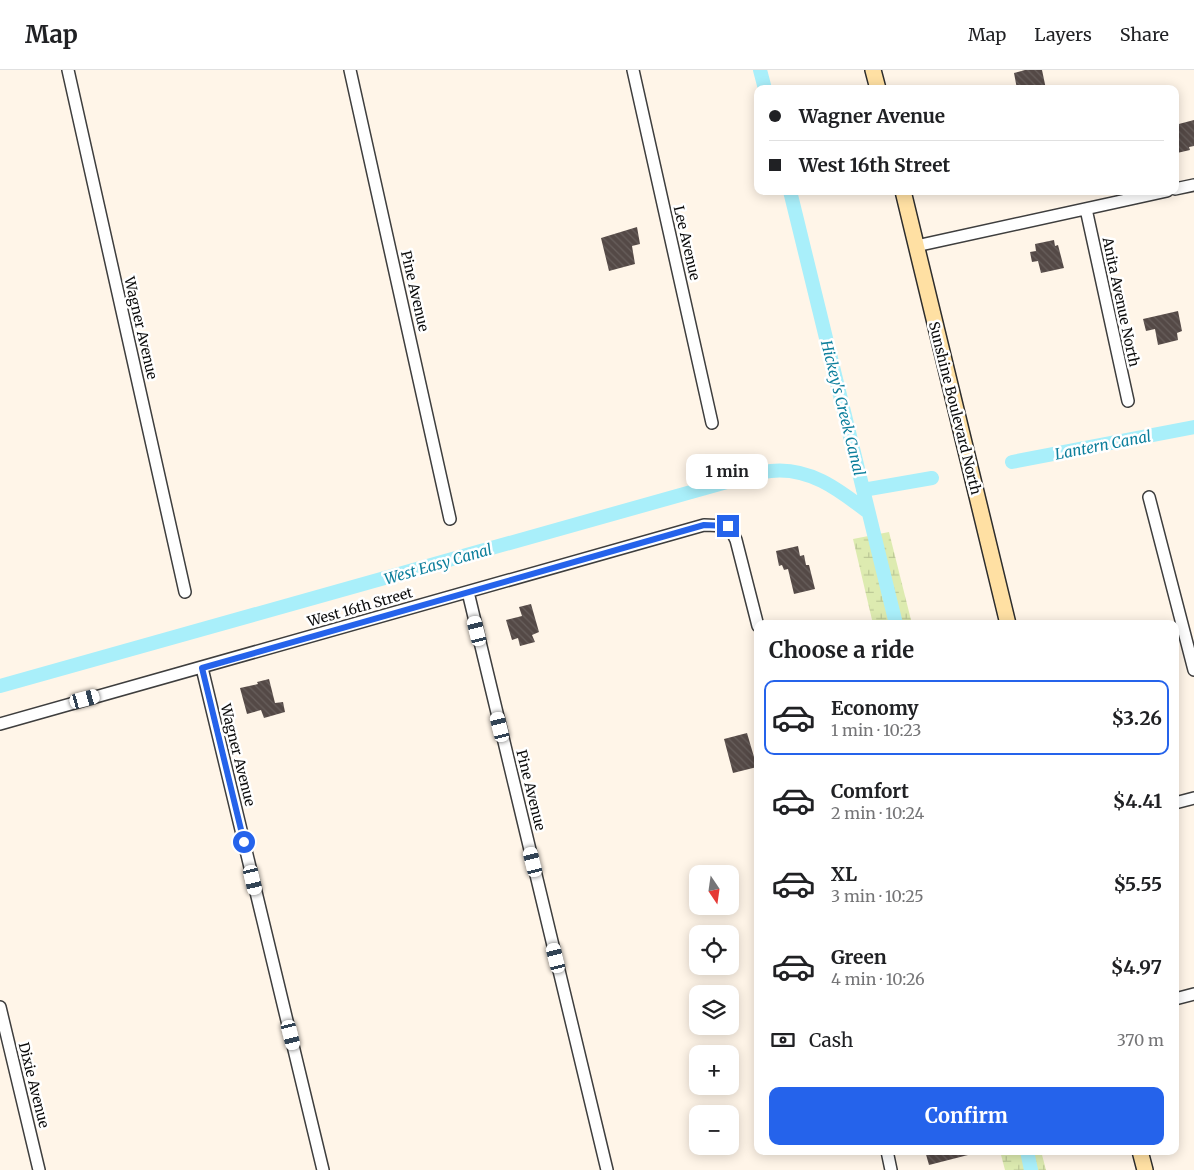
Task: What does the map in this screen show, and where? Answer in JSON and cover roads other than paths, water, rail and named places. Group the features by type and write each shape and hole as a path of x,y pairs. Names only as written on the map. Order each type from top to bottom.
{"street":[{"name":"Wagner Avenue","path":"68,70 185,592"},
{"name":"Pine Avenue","path":"350,70 450,519"},
{"name":"Lee Avenue","path":"633,70 712,423"},
{"path":"873,70 877,85"},
{"path":"1179,189 1194,185"},
{"name":"Sunshine Boulevard North","path":"903,195 1007,620"},
{"path":"916,246 1149,195"},
{"name":"Anita Avenue North","path":"1086,209 1128,401"},
{"path":"1149,497 1194,670"},
{"name":"West 16th Street","path":"0,724 704,525 728,526 736,540 756,620"},
{"name":"Pine Avenue","path":"468,592 607,1170"},
{"name":"Wagner Avenue","path":"202,668 323,1170"},
{"path":"1179,802 1194,798"},
{"path":"1179,998 1194,994"},
{"name":"Dixie Avenue","path":"0,1007 40,1170"},
{"path":"888,1155 891,1170"},
{"path":"1141,1155 1145,1170"}],"waterway":[{"name":"Hickey's Creek Canal","path":"760,70 764,85"},
{"name":"Hickey's Creek Canal","path":"791,195 895,620"},
{"name":"Lantern Canal","path":"1012,462 1194,427"},
{"name":"West Easy Canal","path":"0,686 764,472 785,471 811,476 835,488 868,512"},
{"name":"Lantern Canal","path":"863,490 932,478"},
{"name":"Hickey's Creek Canal","path":"1028,1155 1031,1170"}]}
